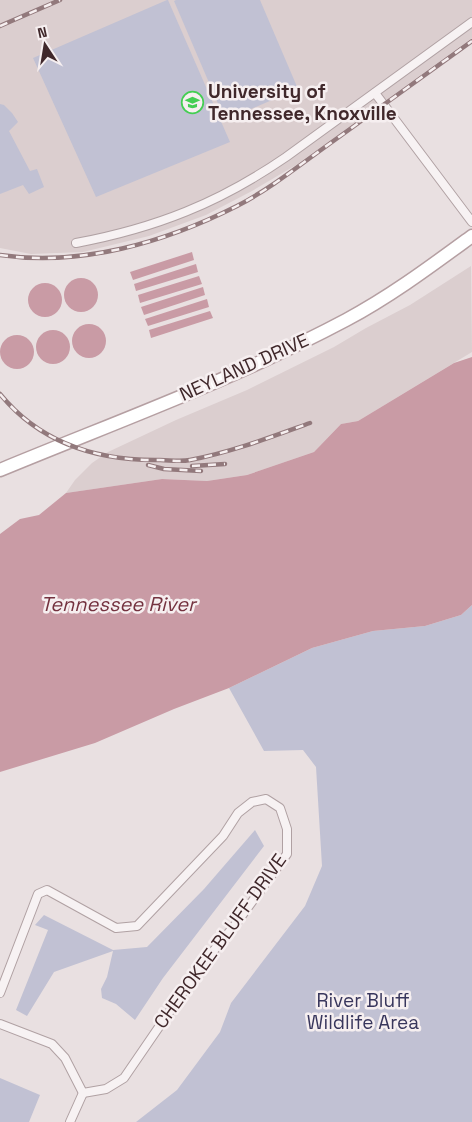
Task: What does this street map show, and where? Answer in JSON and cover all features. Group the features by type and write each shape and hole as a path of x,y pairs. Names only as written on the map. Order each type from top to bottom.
{"main road":[{"name":"NEYLAND DRIVE","path":"0,470 266,360 348,320 411,281 472,236"}],"street":[{"path":"76,244 140,228 177,216 230,192 271,167 472,22"},
{"path":"375,93 472,222"},
{"name":"CHEROKEE BLUFF DRIVE","path":"0,993 38,894 47,890 116,928 137,926 223,836 238,813 245,807 252,802 266,799 280,808 287,829 287,854 200,967 124,1078 106,1089 83,1093"},
{"path":"0,1024 52,1044 65,1058 83,1093 70,1122"}],"shaded area":[{"name":"University of Tennessee, Knoxville","path":"0,0 472,0 472,38 296,165 206,215 149,236 83,252 31,254 0,248"},
{"path":"471,266 472,352 358,421 341,424 314,452 247,475 207,481 162,479 66,493 75,480 92,463 108,452 176,420 247,390 334,347 410,305"}],"green space":[{"path":"167,0 230,142 96,197 33,58"},
{"path":"260,0 298,89 225,120 174,1"},
{"path":"0,104 4,105 12,113 18,122 9,131 30,171 37,169 44,187 29,194 23,185 0,194"},
{"name":"River Bluff Wildlife Area","path":"472,605 472,1122 136,1122 177,1090 220,1032 231,1003 305,906 322,866 316,767 303,750 264,751 229,688 312,648 373,631 425,626 461,615"},
{"path":"255,830 264,846 163,978 135,1020 116,1004 102,998 101,989 107,977 113,951 54,972 27,1016 16,1010 48,930 35,925 44,915 113,950 147,947 204,889"},
{"path":"0,1078 40,1095 29,1122 0,1122"}],"water":[{"path":"192,252 194,260 133,280 130,272"},
{"path":"196,264 198,272 136,291 134,284"},
{"path":"199,276 202,284 140,303 138,295"},
{"path":"81,278 93,283 98,295 93,307 81,312 69,307 64,295 69,283"},
{"path":"45,283 57,288 62,300 57,312 45,317 33,312 28,300 33,288"},
{"path":"203,287 205,295 144,315 141,307"},
{"path":"207,299 209,307 148,326 145,319"},
{"path":"210,311 213,318 151,338 149,330"},
{"path":"89,324 101,329 106,341 101,353 89,358 77,353 72,341 77,329"},
{"path":"53,330 65,335 70,347 65,359 53,364 41,359 36,347 41,335"},
{"path":"17,335 29,340 34,352 29,364 17,369 5,364 0,352 5,340"},
{"name":"Tennessee River","path":"472,357 472,605 461,615 425,626 373,631 312,648 229,688 95,743 0,772 0,534 20,519 39,515 66,493 162,479 207,481 247,475 314,452 341,424 358,421 454,363"}],"railway":[{"path":"0,26 60,0"},
{"path":"0,255 31,258 92,254 152,240 210,219 271,186 472,41"},
{"path":"0,394 16,411 52,437 72,446 114,457 190,460 266,439 310,423"},
{"path":"192,466 225,464"},
{"path":"148,465 164,469 201,471"}],"place":[{"name":"University of Tennessee, Knoxville","path":"192,102"}]}
